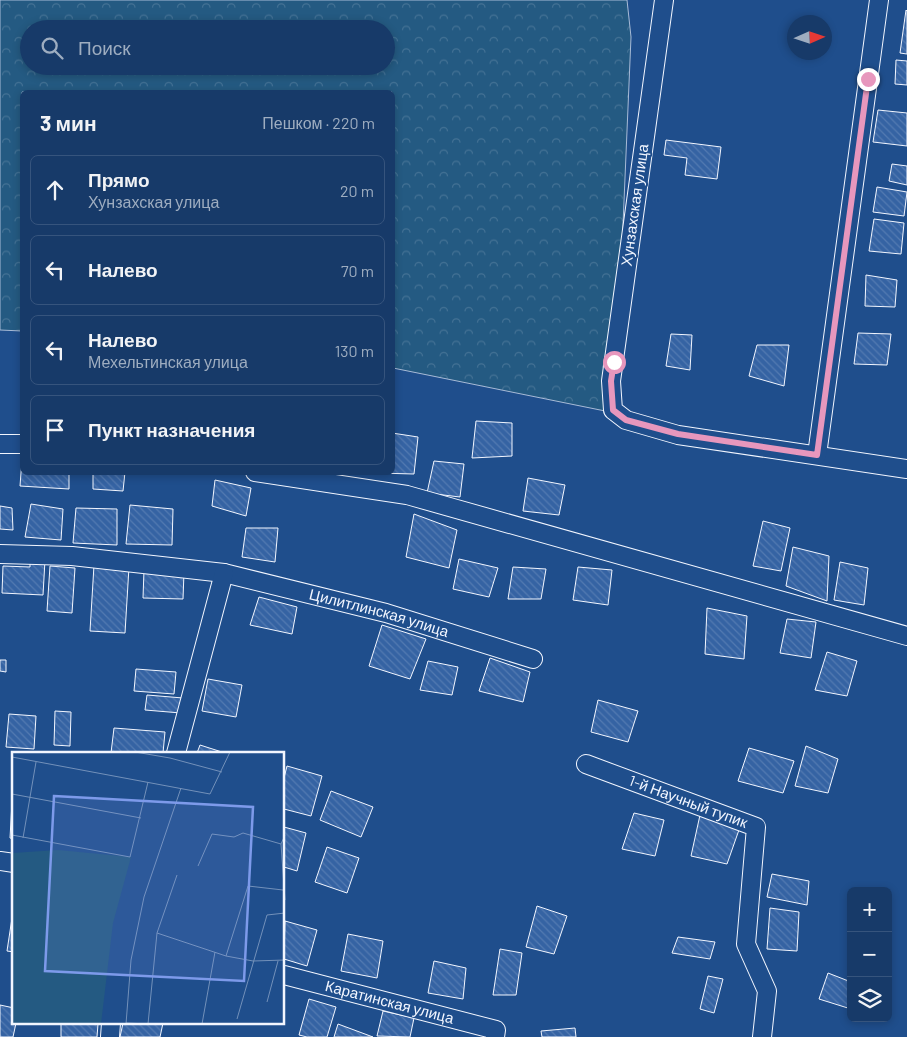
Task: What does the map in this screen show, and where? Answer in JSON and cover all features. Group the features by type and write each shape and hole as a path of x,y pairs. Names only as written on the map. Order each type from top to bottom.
{"street":[{"name":"Хунзахская улица","path":"664,0 611,381 613,410 626,420 678,434 817,455"},
{"path":"879,0 817,455 907,468"},
{"path":"0,444 20,444"},
{"path":"275,475 407,495 907,636"},
{"name":"Цилитлинская улица","path":"0,554 72,556 224,573 386,613 533,660"},
{"path":"176,752 224,573"},
{"name":"1-й Научный тупик","path":"586,764 756,827 746,944 768,991 762,1037"},
{"name":"Каратинская улица","path":"285,975 495,1033"},
{"path":"110,1037 111,1024"}],"green space":[{"path":"0,0 627,0 631,37 615,413 395,368 395,90 20,90 20,331 0,330"}],"building":[{"path":"907,11 907,54 900,53"},
{"path":"896,60 907,61 907,85 895,84"},
{"path":"878,110 907,113 907,146 873,142"},
{"path":"666,140 721,147 717,179 685,175 687,158 664,155"},
{"path":"892,164 907,166 907,185 889,181"},
{"path":"877,187 907,192 904,216 873,212"},
{"path":"874,219 904,223 901,254 869,251"},
{"path":"866,275 897,280 895,307 865,306"},
{"path":"858,333 891,334 887,365 854,364"},
{"path":"671,334 692,335 690,370 666,366"},
{"path":"757,345 789,345 784,386 749,376"},
{"path":"476,421 512,423 512,456 472,458"},
{"path":"395,433 418,437 414,474 395,473"},
{"path":"434,461 464,464 460,497 427,493"},
{"path":"21,475 69,475 69,489 20,486"},
{"path":"93,475 125,475 123,491 93,489"},
{"path":"528,478 565,485 559,515 523,511"},
{"path":"215,480 251,488 246,516 212,506"},
{"path":"31,504 63,509 61,540 25,537"},
{"path":"130,505 173,509 172,545 126,544"},
{"path":"0,506 12,508 13,530 0,529"},
{"path":"76,508 117,509 117,545 73,543"},
{"path":"414,514 457,530 449,568 406,557"},
{"path":"763,521 790,528 781,571 753,566"},
{"path":"246,528 278,528 275,562 242,557"},
{"path":"793,547 829,556 827,601 786,586"},
{"path":"459,559 498,568 489,597 453,589"},
{"path":"30,560 45,560 43,595 2,593 3,566 30,567"},
{"path":"840,562 868,568 864,605 834,600"},
{"path":"94,565 129,567 125,633 90,631"},
{"path":"50,566 75,568 72,613 47,611"},
{"path":"513,567 546,569 541,599 508,599"},
{"path":"578,567 612,570 608,605 573,600"},
{"path":"144,570 184,572 183,599 143,598"},
{"path":"259,597 297,607 292,634 250,625"},
{"path":"707,608 747,616 744,659 705,654"},
{"path":"787,619 816,622 811,658 780,653"},
{"path":"382,625 426,639 410,679 369,666"},
{"path":"827,652 857,661 847,696 815,690"},
{"path":"490,658 530,672 523,702 479,691"},
{"path":"0,660 6,660 6,672 0,671"},
{"path":"428,661 458,667 452,695 420,690"},
{"path":"136,669 176,672 174,694 134,691"},
{"path":"208,679 242,685 236,717 202,711"},
{"path":"147,695 183,698 181,713 145,710"},
{"path":"598,700 638,711 628,742 591,732"},
{"path":"55,711 71,712 70,746 54,745"},
{"path":"9,714 36,716 34,749 6,747"},
{"path":"114,728 165,732 163,752 111,752"},
{"path":"200,745 222,752 197,752"},
{"path":"806,746 838,759 828,793 795,786"},
{"path":"749,748 794,761 783,793 738,781"},
{"path":"287,766 322,776 311,816 285,809 285,774"},
{"path":"331,791 373,807 361,837 320,820"},
{"path":"12,802 12,838 10,838"},
{"path":"634,813 664,820 655,856 622,849"},
{"path":"700,815 740,827 727,864 691,856"},
{"path":"285,827 306,833 297,871 285,867"},
{"path":"327,847 359,858 347,893 315,882"},
{"path":"772,874 809,881 807,905 767,897"},
{"path":"537,906 567,916 554,954 526,947"},
{"path":"770,908 799,912 797,951 767,949"},
{"path":"12,918 12,952 7,951"},
{"path":"285,921 317,930 307,966 285,959"},
{"path":"348,934 383,941 377,978 341,971"},
{"path":"678,937 715,942 710,959 672,953"},
{"path":"500,949 522,953 516,995 493,995"},
{"path":"434,961 466,968 463,999 428,993"},
{"path":"828,973 847,980 847,1008 819,999"},
{"path":"708,976 723,979 714,1013 700,1009"},
{"path":"309,999 336,1007 327,1037 299,1035"},
{"path":"0,1005 12,1008 12,1024 16,1024 13,1037 0,1037"},
{"path":"383,1011 414,1018 410,1037 377,1036"},
{"path":"61,1024 98,1024 97,1037 61,1037"},
{"path":"123,1024 163,1024 160,1037 120,1037"},
{"path":"338,1024 373,1037 334,1037"},
{"path":"575,1028 576,1037 542,1037 541,1031"}],"route":[{"path":"614,362 611,381 613,410 626,420 678,434 817,455 868,79"}]}
